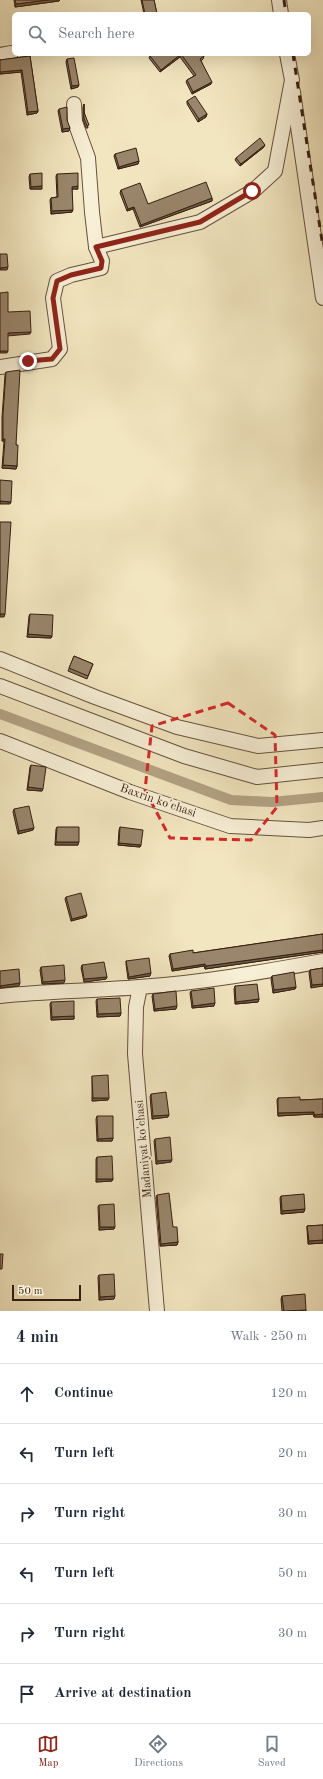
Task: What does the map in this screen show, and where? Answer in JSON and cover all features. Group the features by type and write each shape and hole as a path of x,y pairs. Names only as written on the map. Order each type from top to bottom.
{"street":[{"path":"279,0 281,12"},
{"path":"287,56 323,298"},
{"path":"96,247 200,222 252,191 275,171 292,80"},
{"path":"0,367 52,359 60,349 53,298 57,281 71,275 101,268 102,261 96,247 88,158 75,122 74,104"},
{"path":"0,659 95,697 177,727 258,746 323,740"},
{"path":"0,686 184,756 257,777 323,770"},
{"name":"Baxrin ko'chasi","path":"0,741 130,792 230,826 309,830 323,828"},
{"path":"0,996 49,991 140,987 260,973 323,961"},
{"name":"Madaniyat ko'chasi","path":"140,987 136,1007 135,1054 157,1311"}],"highlighted area":[{"path":"228,703 275,735 277,807 251,840 170,838 145,790 152,726"}],"building":[{"path":"15,0 48,0 16,4"},
{"path":"142,0 154,0 157,12 145,12"},
{"path":"30,56 38,111 28,112 22,70 0,72 0,60"},
{"path":"150,56 178,56 161,70"},
{"path":"182,56 204,56 200,59 212,82 193,92 187,80 196,75"},
{"path":"74,58 79,85 72,86 67,59"},
{"path":"195,96 207,114 199,119 187,101"},
{"path":"67,107 67,120 70,128 63,129 59,109"},
{"path":"84,112 89,125 87,126 84,118"},
{"path":"260,138 265,145 241,164 236,158"},
{"path":"136,148 139,161 119,167 115,154"},
{"path":"42,173 42,186 31,187 30,174"},
{"path":"78,173 78,186 72,187 73,210 52,211 51,198 58,197 57,174"},
{"path":"206,182 212,198 141,225 134,207 128,209 121,190 140,183 148,204"},
{"path":"0,254 7,254 8,267 0,268"},
{"path":"8,292 8,312 30,311 31,332 8,333 8,351 0,351 0,293"},
{"path":"20,370 16,445 18,445 17,466 3,465 5,439 3,439 3,414 6,372"},
{"path":"0,480 12,481 11,502 0,501"},
{"path":"0,522 11,522 5,614 0,614"},
{"path":"30,614 53,615 52,636 28,634"},
{"path":"74,656 93,664 88,676 69,668"},
{"path":"31,765 46,767 43,789 28,787"},
{"path":"29,806 34,828 19,831 14,809"},
{"path":"57,827 79,827 79,842 56,842"},
{"path":"120,827 143,830 141,845 119,843"},
{"path":"81,893 87,915 72,919 66,897"},
{"path":"323,934 323,950 206,966 205,964 173,969 170,954 193,950 193,953"},
{"path":"149,958 151,973 129,977 126,961"},
{"path":"104,962 107,977 84,979 82,965"},
{"path":"64,965 65,980 43,982 41,967"},
{"path":"323,968 323,984 312,985 310,970"},
{"path":"19,969 20,983 0,986 0,971"},
{"path":"294,972 296,987 274,990 272,976"},
{"path":"257,984 259,999 236,1002 235,986"},
{"path":"214,988 215,1003 193,1006 191,991"},
{"path":"176,991 177,1006 155,1009 153,994"},
{"path":"120,998 121,1013 98,1014 97,999"},
{"path":"74,1001 74,1016 52,1017 51,1002"},
{"path":"108,1075 109,1098 93,1098 92,1076"},
{"path":"166,1092 169,1115 153,1116 151,1094"},
{"path":"300,1097 300,1100 323,1099 323,1114 314,1115 314,1112 278,1113 278,1098"},
{"path":"97,1116 113,1116 113,1138 98,1139"},
{"path":"170,1137 172,1160 157,1161 155,1139"},
{"path":"112,1156 113,1179 97,1179 97,1157"},
{"path":"169,1193 173,1227 177,1227 178,1242 161,1244 157,1195"},
{"path":"304,1194 305,1209 282,1211 281,1196"},
{"path":"114,1204 115,1227 100,1227 99,1205"},
{"path":"323,1225 323,1240 309,1241 307,1226"},
{"path":"0,1254 3,1254 2,1269 0,1269"},
{"path":"114,1274 115,1296 100,1297 99,1275"},
{"path":"305,1294 306,1310 284,1311 282,1296"}],"waterway":[{"path":"0,714 231,800 272,802 323,797"}],"railway":[{"path":"284,0 286,12"},
{"path":"293,56 323,247"}],"route":[{"path":"28,361 52,359 60,349 53,298 57,281 71,275 101,268 102,261 96,247 200,222 252,191"}]}
